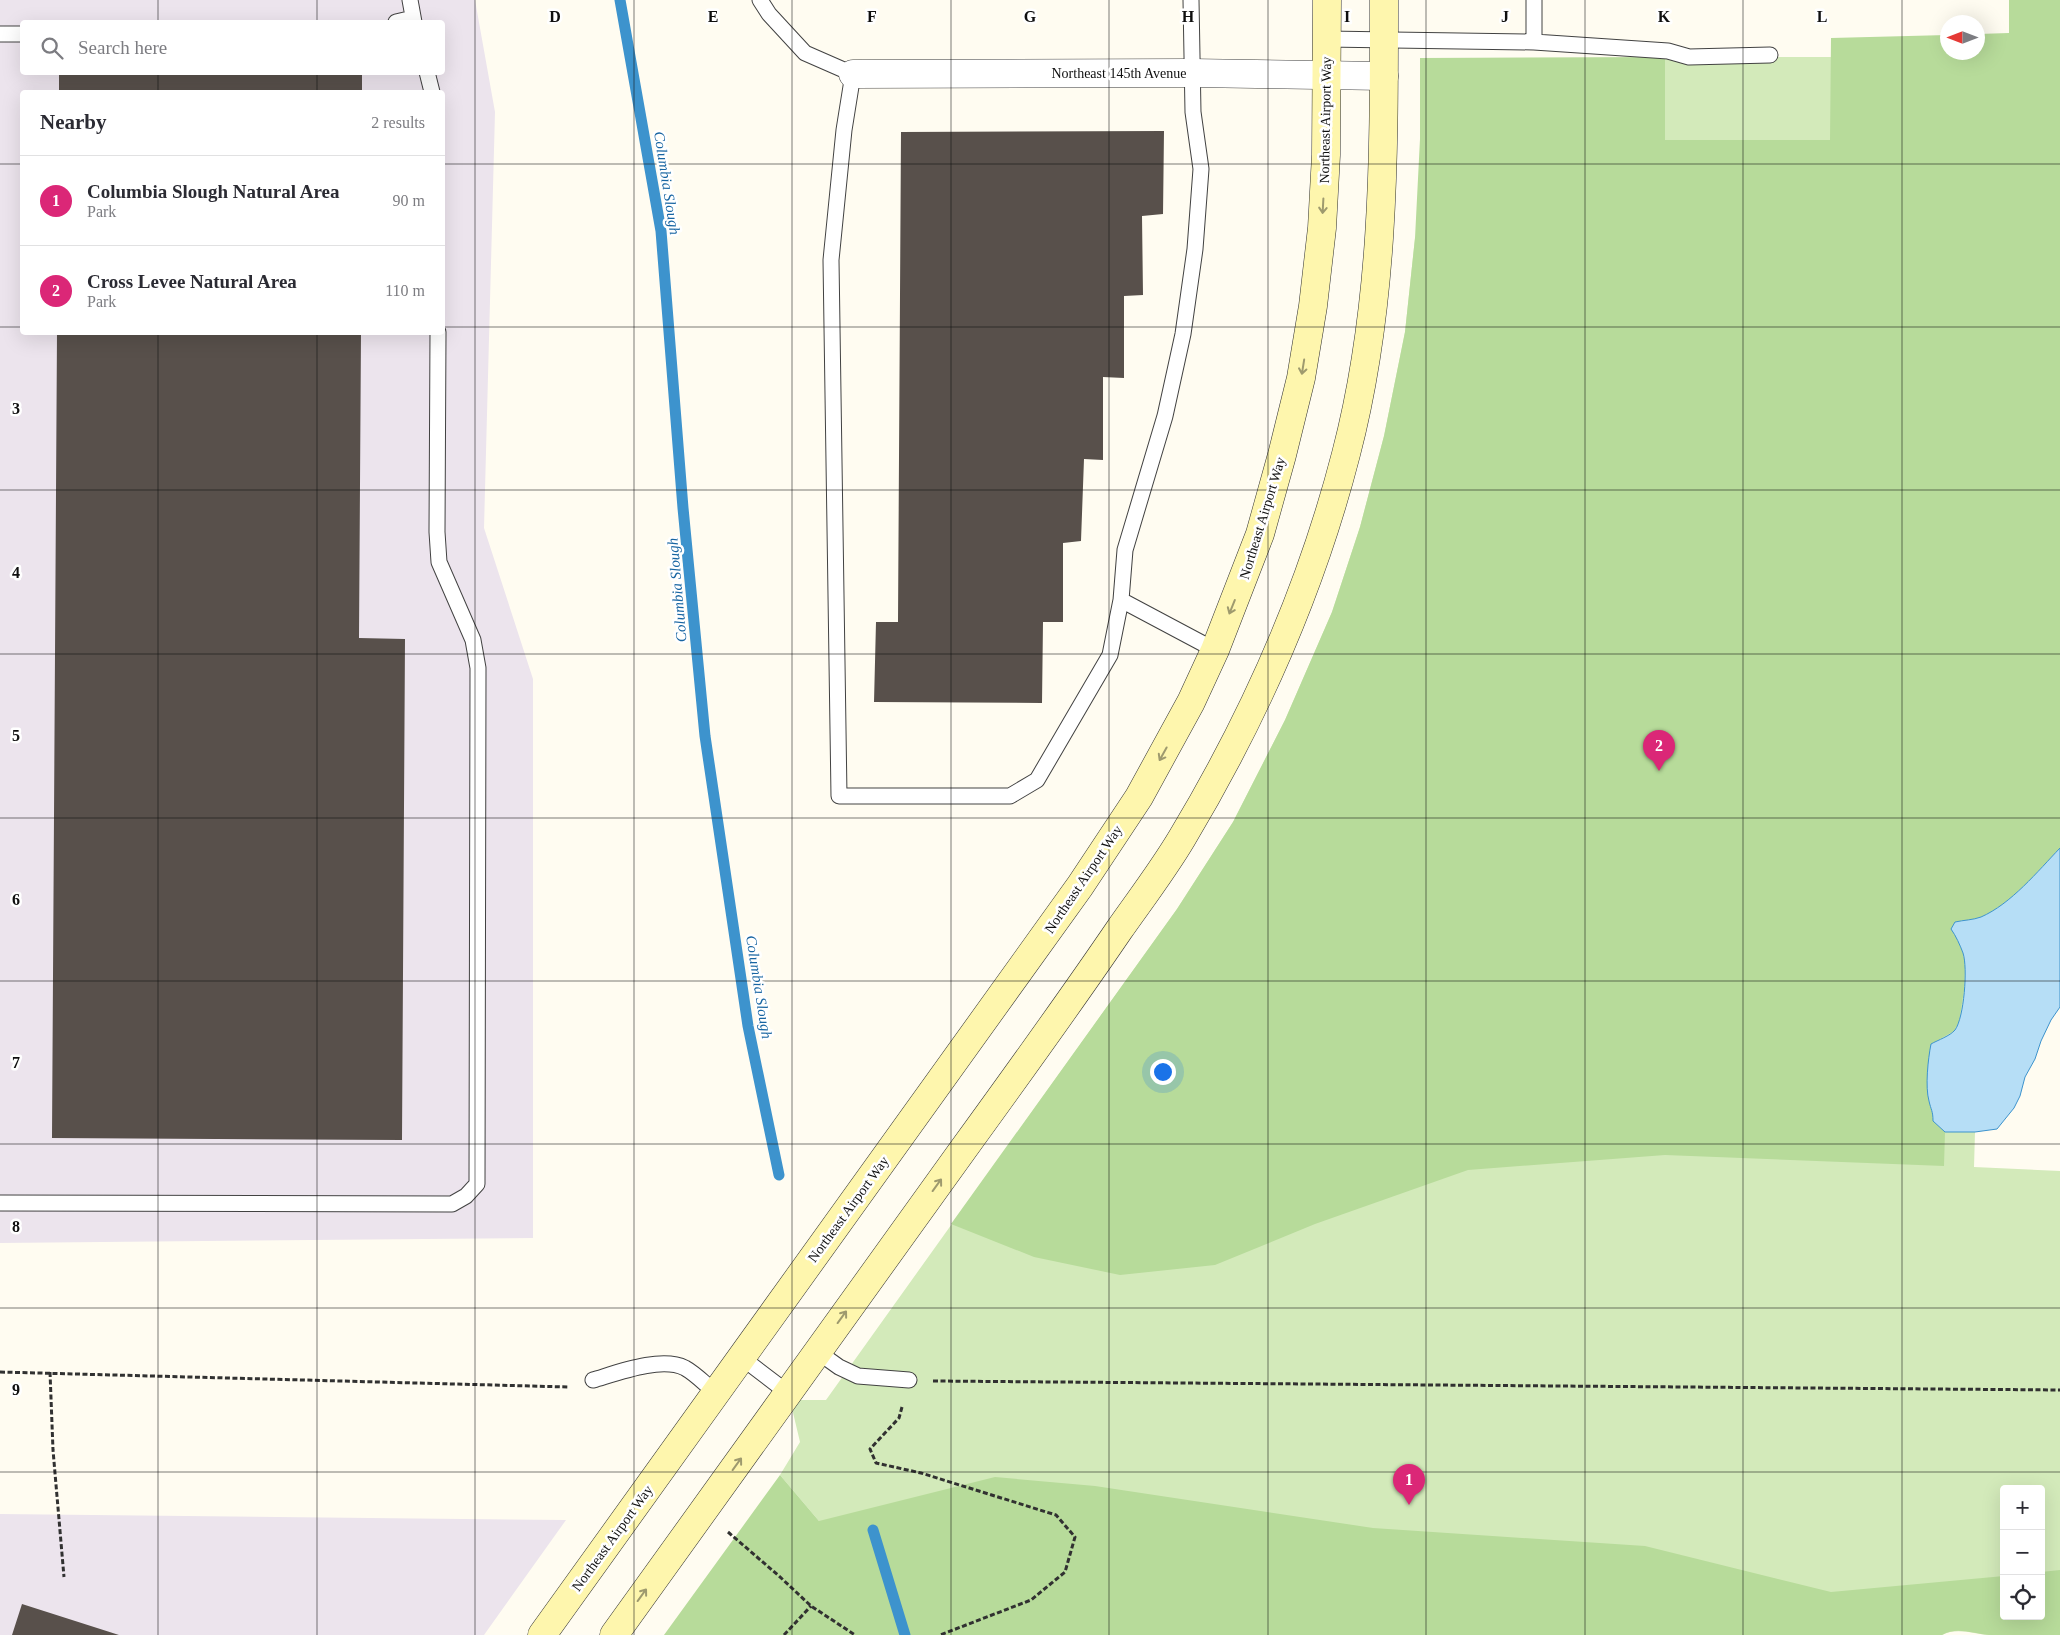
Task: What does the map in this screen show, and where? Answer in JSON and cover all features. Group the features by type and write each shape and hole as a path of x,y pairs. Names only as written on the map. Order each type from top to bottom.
{"main road":[{"name":"Northeast Airport Way","path":"542,1635 1080,886 1139,797 1191,702 1215,650 1260,534 1301,378 1313,306 1322,228 1326,155 1326,0"},
{"path":"614,1635 1075,994 1178,844 1234,746 1263,689 1307,580 1327,521 1347,453 1363,380 1373,319 1379,246 1383,163 1384,0"}],"street":[{"name":"Northeast 145th Avenue","path":"853,74 1192,73 1384,76"}],"lane":[{"path":"410,0 413,20"},
{"path":"760,0 769,14 804,53 853,74 844,130 831,260 839,796 1010,796 1037,780 1110,655 1121,600 1125,550 1165,416 1183,334 1195,249 1201,168 1193,112 1191,0"},
{"path":"1534,0 1534,42"},
{"path":"0,34 20,34"},
{"path":"1326,39 1534,42 1668,51 1689,57 1770,55"},
{"path":"428,75 432,90"},
{"path":"0,1203 452,1204 466,1196 477,1184 478,668 473,640 440,562 437,532 438,335"},
{"path":"1121,600 1215,650"},
{"path":"818,1352 839,1367 858,1376 909,1380"},
{"path":"741,1357 788,1393"},
{"path":"593,1380 642,1366 670,1364 685,1368 716,1393"}],"path":[{"path":"0,1372 565,1388 593,1380"},
{"path":"50,1372 53,1450 64,1577"},
{"path":"940,1635 1031,1600 1065,1572 1075,1537 1056,1514 922,1474 876,1463 870,1449 899,1418 909,1380 2060,1390"},
{"path":"703,1511 780,1576 811,1606 855,1635"},
{"path":"784,1635 811,1606"}],"shaded area":[{"path":"0,0 475,0 495,112 484,528 533,679 533,1238 0,1243"},
{"path":"0,1514 566,1520 484,1635 0,1635"}],"green space":[{"path":"2009,0 2060,0 2060,848 2024,886 2003,904 1981,917 1955,922 1956,936 1963,953 1965,965 1964,990 1959,1022 1954,1031 1931,1044 1929,1101 1933,1108 1933,1121 1945,1132 1944,1166 1665,1155 1468,1170 1315,1224 1215,1265 1120,1275 1034,1257 951,1224 1177,909 1233,822 1285,720 1332,612 1360,527 1384,436 1405,332 1415,238 1420,139 1420,58 1665,57 1665,140 1830,140 1831,38 1940,35 1940,60 1985,60 1985,34 2009,33"},
{"path":"1665,57 1940,57 1940,60 1985,60 1985,57 2060,57 2060,848 2032,878 1945,1132 1975,1132 1974,1167 2060,1171 2060,1635 1989,1635 1954,1631 1942,1635 819,1521 780,1475 800,1442 790,1400 826,1400 1177,909 1233,822 1285,720 1332,612 1360,527 1384,436 1405,332 1415,238 1665,139"},
{"path":"780,1475 819,1521 995,1477 1095,1486 1373,1528 1645,1546 1831,1592 2000,1576 2000,1620 2045,1620 2045,1572 2060,1570 2060,1635 1989,1635 1953,1631 1942,1635 664,1635"}],"water":[{"path":"2060,848 2060,1007 2051,1020 2041,1041 2014,1108 1997,1129 1975,1132 1945,1132 1933,1121 1927,1081 1931,1044 1955,1030 1963,1004 1965,970 1963,953 1951,929 1955,922 1981,917 2003,904 2024,886"}],"building":[{"path":"59,75 362,75 362,90 59,90"},
{"path":"1164,131 1163,214 1142,216 1143,295 1124,296 1124,378 1103,377 1103,460 1084,459 1081,541 1063,543 1063,622 1043,622 1042,703 874,702 876,622 898,622 901,132"},
{"path":"57,335 361,335 359,638 405,639 402,1140 52,1138"},
{"path":"22,1604 119,1635 12,1635"}],"waterway":[{"name":"Columbia Slough","path":"620,0 661,231 683,508 705,736 748,1026 779,1175"},
{"name":"Columbia Slough","path":"873,1530 905,1635"}],"place":[{"name":"Cross Levee Natural Area","path":"1659,771"},
{"name":"Columbia Slough Natural Area","path":"1409,1505"}]}
